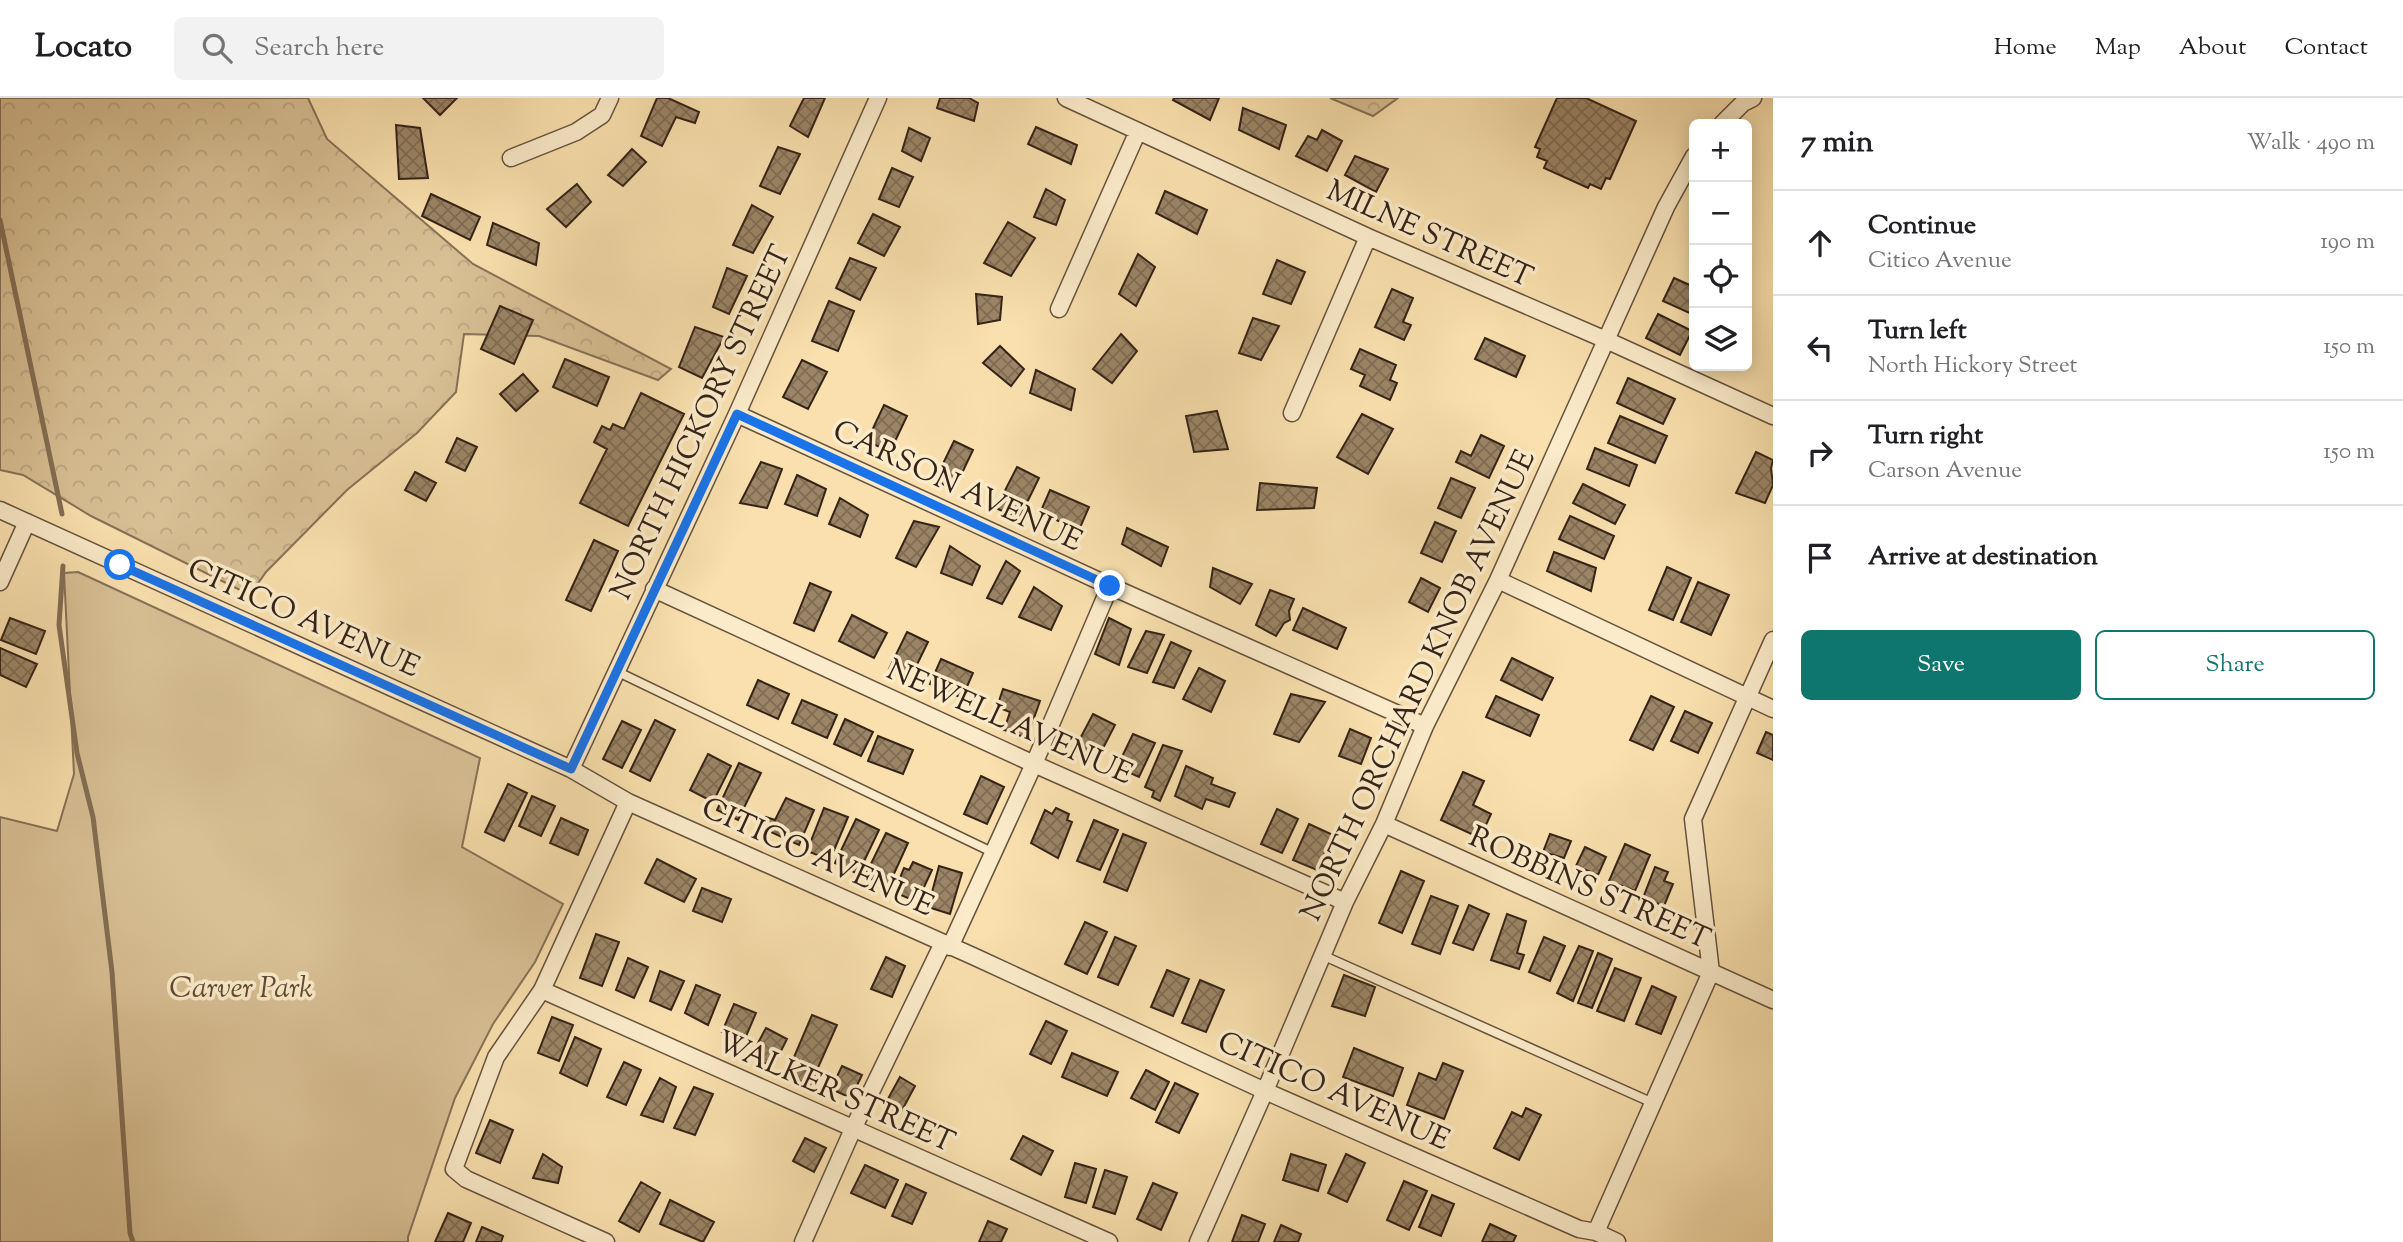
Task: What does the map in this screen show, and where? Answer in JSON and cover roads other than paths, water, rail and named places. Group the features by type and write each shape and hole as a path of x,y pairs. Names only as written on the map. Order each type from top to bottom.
{"street":[{"path":"511,158 576,132 603,115 610,98"},
{"name":"NORTH HICKORY STREET","path":"571,769 737,414 878,98"},
{"name":"MILNE STREET","path":"1066,98 1368,237 1773,416"},
{"path":"1726,119 1743,103 1753,98"},
{"path":"1059,309 1138,131"},
{"name":"NORTH ORCHARD KNOB AVENUE","path":"1198,1242 1345,902 1384,824 1425,726 1498,580 1666,208 1689,165"},
{"path":"1292,413 1368,237"},
{"name":"CARSON AVENUE","path":"737,414 1110,586 1425,726"},
{"name":"CITICO AVENUE","path":"0,510 571,769 628,802 947,945 1576,1235 1597,1232 1618,1242"},
{"path":"0,582 27,522"},
{"path":"1498,580 1773,709"},
{"path":"803,1242 853,1129 993,853 1110,586"},
{"name":"NEWELL AVENUE","path":"654,589 1034,764 1345,902"},
{"path":"1597,1232 1711,972 1693,819 1773,640"},
{"path":"606,1242 467,1180 454,1169 496,1057 542,990 628,802"},
{"name":"ROBBINS STREET","path":"1384,824 1773,1000"},
{"name":"WALKER STREET","path":"542,990 1109,1242"}],"lane":[{"path":"616,671 993,853"},
{"path":"1322,955 1653,1103"}],"waterway":[{"path":"0,220 62,514"},
{"path":"63,566 59,625 77,753 93,817 112,972 130,1233 133,1242"}],"park label":[{"name":"Carver Park","path":"241,987"}]}
